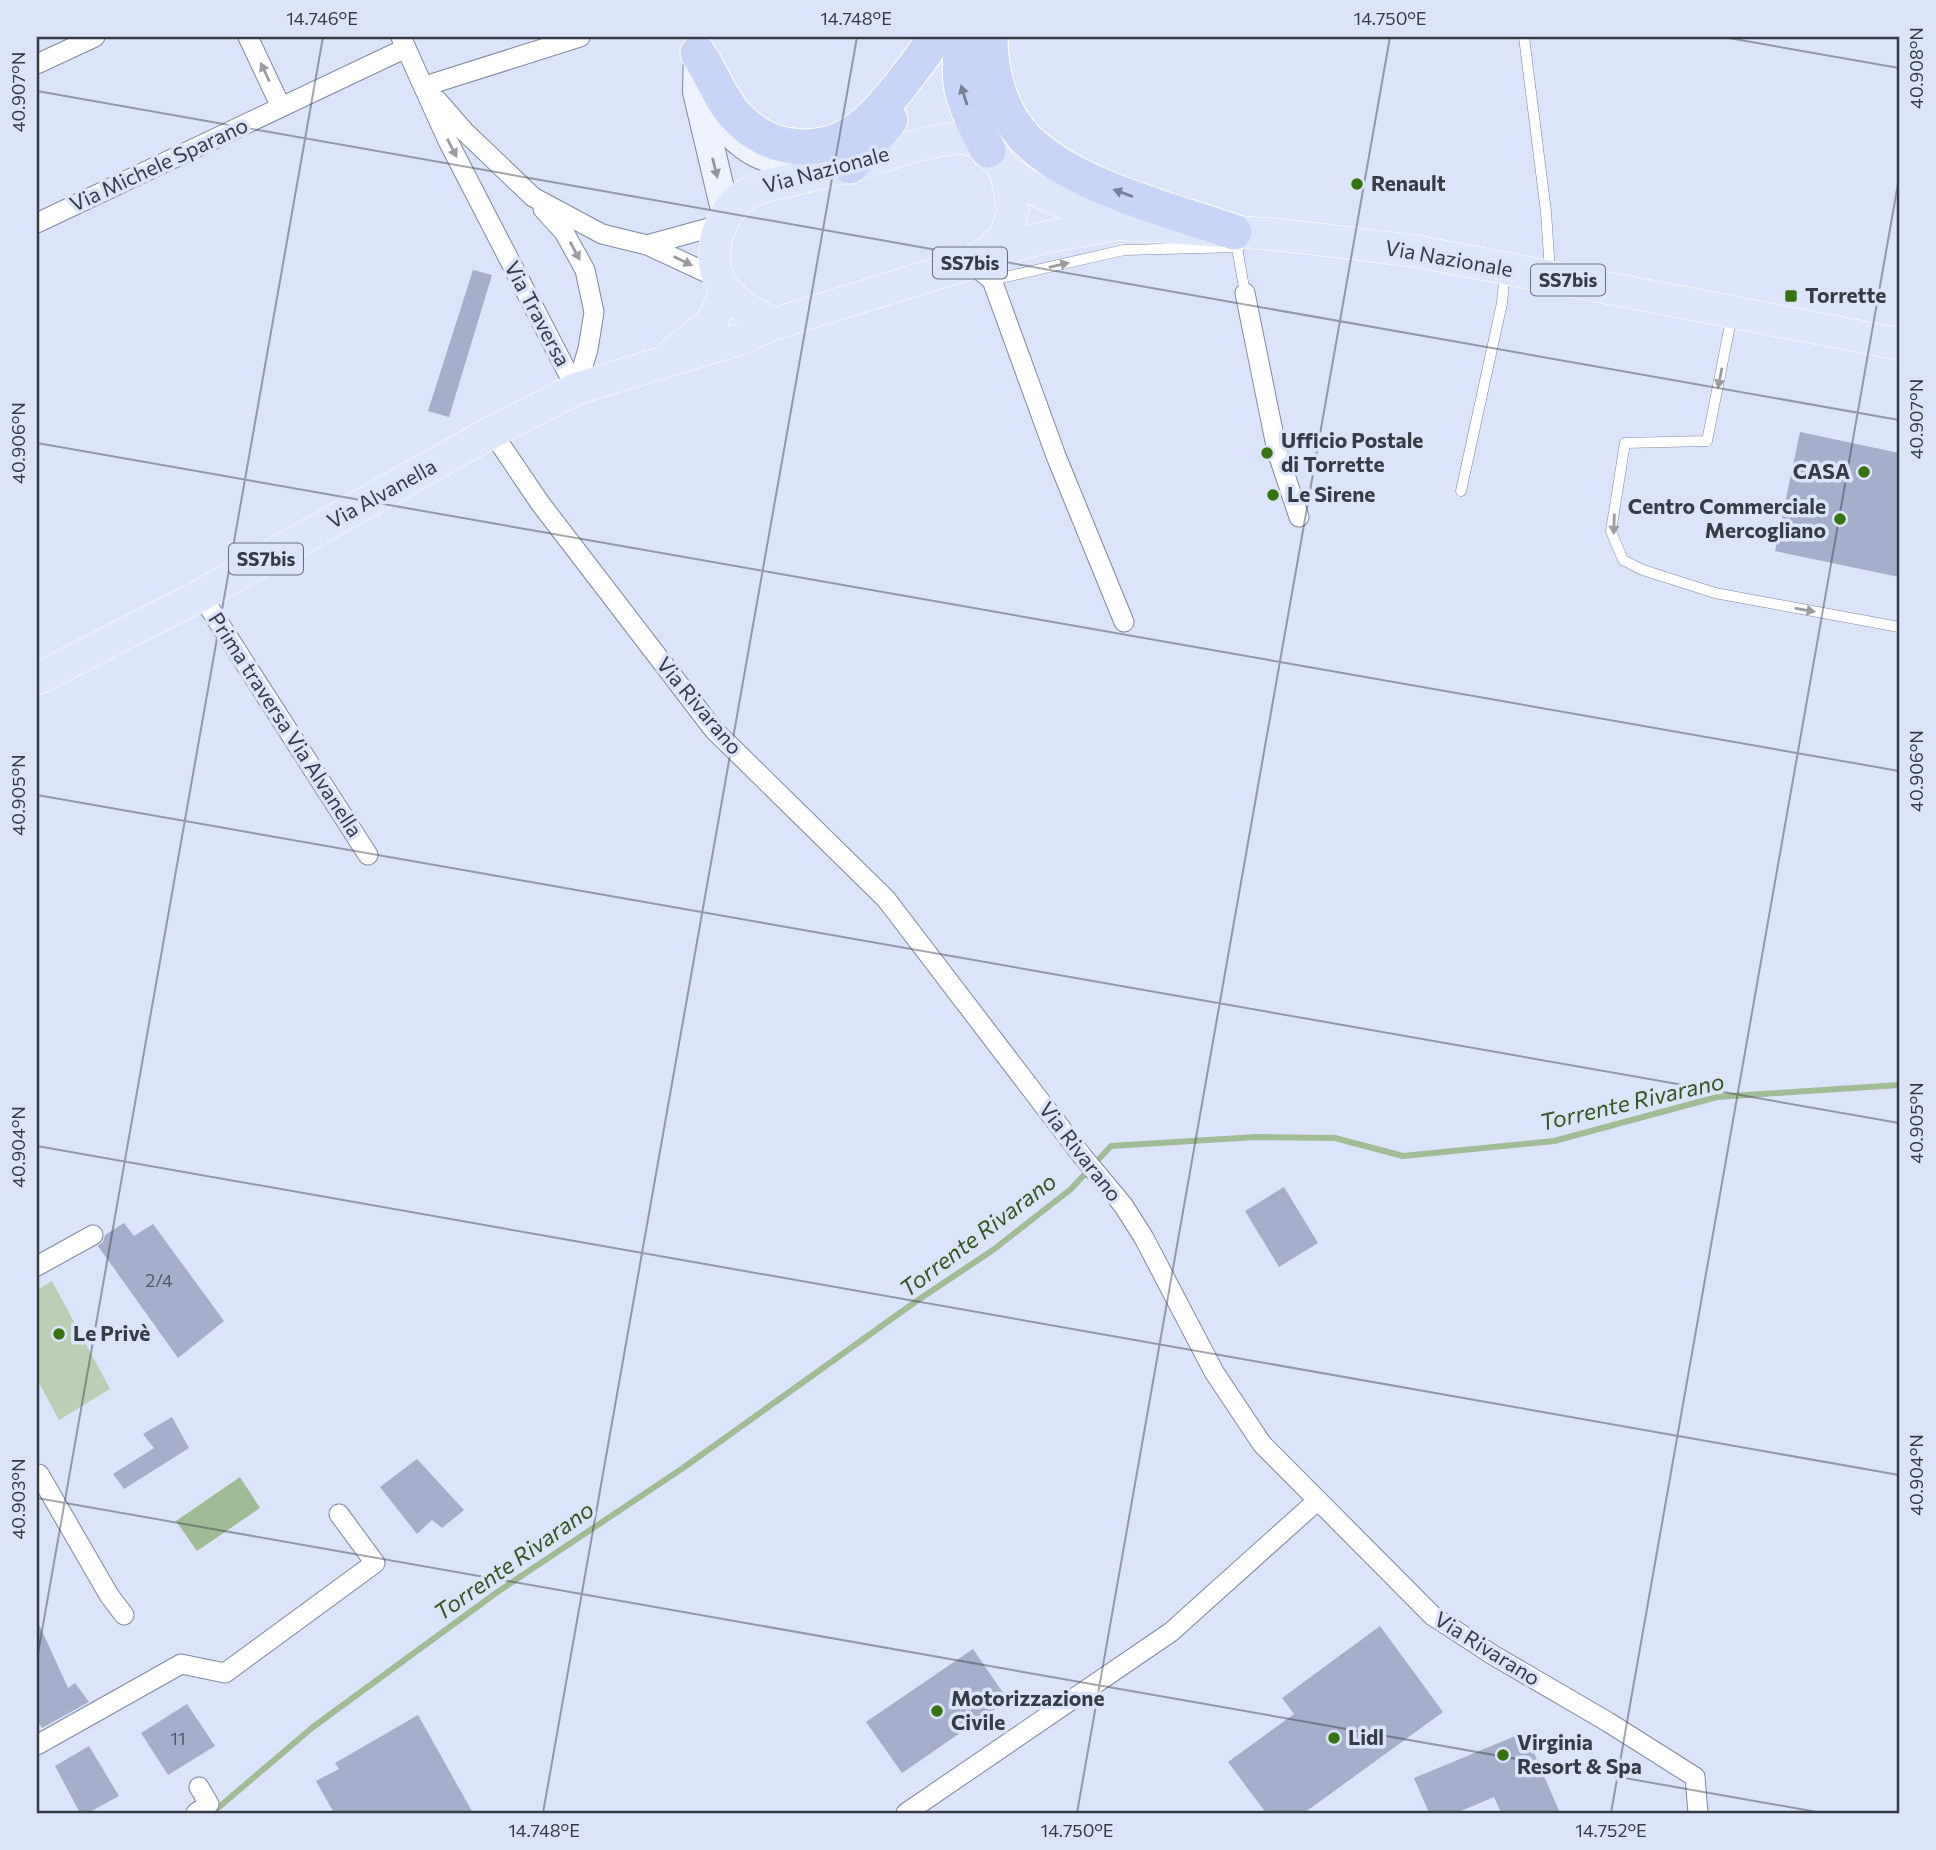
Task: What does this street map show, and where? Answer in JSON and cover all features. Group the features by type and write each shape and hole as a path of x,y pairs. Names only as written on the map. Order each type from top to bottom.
{"highway":[{"path":"964,37 959,59 959,79 964,99 997,160"},
{"path":"990,37 994,78 1000,97 1022,135 1040,152 1115,191 1235,240"},
{"path":"699,45 723,99 738,118 754,133 772,142 807,147 827,144 860,128 930,46"},
{"path":"843,168 889,121 930,46"}],"main road":[{"path":"699,45 710,104 721,123 736,140 752,152 776,162 843,168"},
{"path":"699,45 697,92 723,220 715,247 722,285 744,308 774,324"},
{"name":"Via Nazionale","path":"723,220 732,205 753,190 843,168 941,139 959,138 972,141 1028,187 1119,224 1235,240 1282,235 1415,251 1899,344"},
{"name":"SS7bis","path":"983,265 1006,235 1013,210 997,160"},
{"name":"Via Nazionale","path":"659,363 740,340 774,324 983,265 1046,237 1119,224"},
{"name":"SS7bis","path":"659,363 711,323 722,285"},
{"name":"Via Alvanella","path":"37,679 201,595 492,432 576,389 659,363"}],"street":[{"path":"37,64 95,37"},
{"path":"248,37 281,107"},
{"path":"425,86 580,37"},
{"name":"Via Michele Sparano","path":"37,223 281,107 403,42"},
{"name":"Via Traversa","path":"403,42 448,141 576,389"},
{"name":"Via Traversa","path":"425,86 464,131 533,197 564,232 585,270 594,312 588,349 576,389"},
{"name":"Via Traversa","path":"533,197 602,234 648,245 722,285"},
{"name":"Via Traversa","path":"648,245 723,220"},
{"path":"983,265 1056,456 1124,622"},
{"path":"1245,293 1277,451 1300,517"},
{"name":"Via Rivarano","path":"492,432 540,503 714,730 886,899 1083,1157 1123,1205 1144,1238 1214,1372 1262,1444 1433,1616 1695,1777 1698,1813"},
{"name":"Prima traversa Via Alvanella","path":"201,595 368,855"},
{"path":"37,1266 93,1235"},
{"path":"37,1475 39,1474 109,1595 124,1615"},
{"path":"906,1813 1163,1637 1204,1604 1318,1500"},
{"path":"37,1745 181,1664 225,1672 375,1563 339,1514"},
{"path":"196,1813 209,1804 199,1787"}],"lane":[{"path":"1524,37 1546,212 1550,276"},
{"path":"983,265 1235,240 1245,293"},
{"path":"1461,491 1502,303 1506,268"},
{"path":"1733,312 1707,441 1625,443 1611,531 1623,560 1643,570 1716,593 1899,627"}],"shaded area":[{"name":"Le Privè","path":"52,1281 110,1389 59,1420 37,1379 37,1290"},
{"path":"240,1477 260,1508 197,1551 176,1521"}],"building":[{"path":"473,270 492,275 449,417 428,411"},
{"name":"Centro Commerciale Mercogliano","path":"1800,432 1899,453 1899,577 1775,551"},
{"path":"1284,1187 1318,1243 1279,1267 1245,1211"},
{"name":"Le Privè","path":"124,1223 134,1236 153,1224 224,1321 178,1358 98,1246 105,1235"},
{"path":"172,1417 189,1448 124,1489 113,1474 154,1448 143,1434"},
{"path":"417,1459 464,1510 442,1528 432,1520 417,1534 380,1487"},
{"path":"37,1620 68,1688 75,1683 89,1702 42,1728 37,1720"},
{"name":"Lidl","path":"1380,1626 1443,1712 1304,1813 1266,1813 1228,1762 1294,1714 1282,1698"},
{"name":"Motorizzazione Civile","path":"973,1649 1008,1700 902,1773 866,1722"},
{"path":"187,1704 215,1746 168,1775 141,1733"},
{"path":"418,1715 473,1813 334,1813 316,1781 339,1769 335,1763"},
{"name":"Virginia Resort & Spa","path":"1525,1732 1560,1813 1501,1813 1494,1797 1456,1813 1429,1813 1414,1778"},
{"path":"89,1746 119,1796 88,1813 80,1813 55,1766"}],"waterway":[{"name":"Torrente Rivarano","path":"212,1813 313,1727 496,1593 683,1468 918,1300 993,1250 1071,1189 1111,1146 1256,1137 1335,1138 1403,1156 1554,1141 1717,1097 1899,1085"}],"place":[{"name":"Renault","path":"1357,184"},
{"name":"Torrette","path":"1791,296"},
{"name":"Ufficio Postale di Torrette","path":"1267,453"},
{"name":"CASA","path":"1864,472"},
{"name":"Le Sirene","path":"1273,495"},
{"name":"Centro Commerciale Mercogliano","path":"1840,519"},
{"name":"Le Privè","path":"59,1334"},
{"name":"Motorizzazione Civile","path":"937,1711"},
{"name":"Lidl","path":"1334,1738"},
{"name":"Virginia Resort & Spa","path":"1503,1755"}]}
